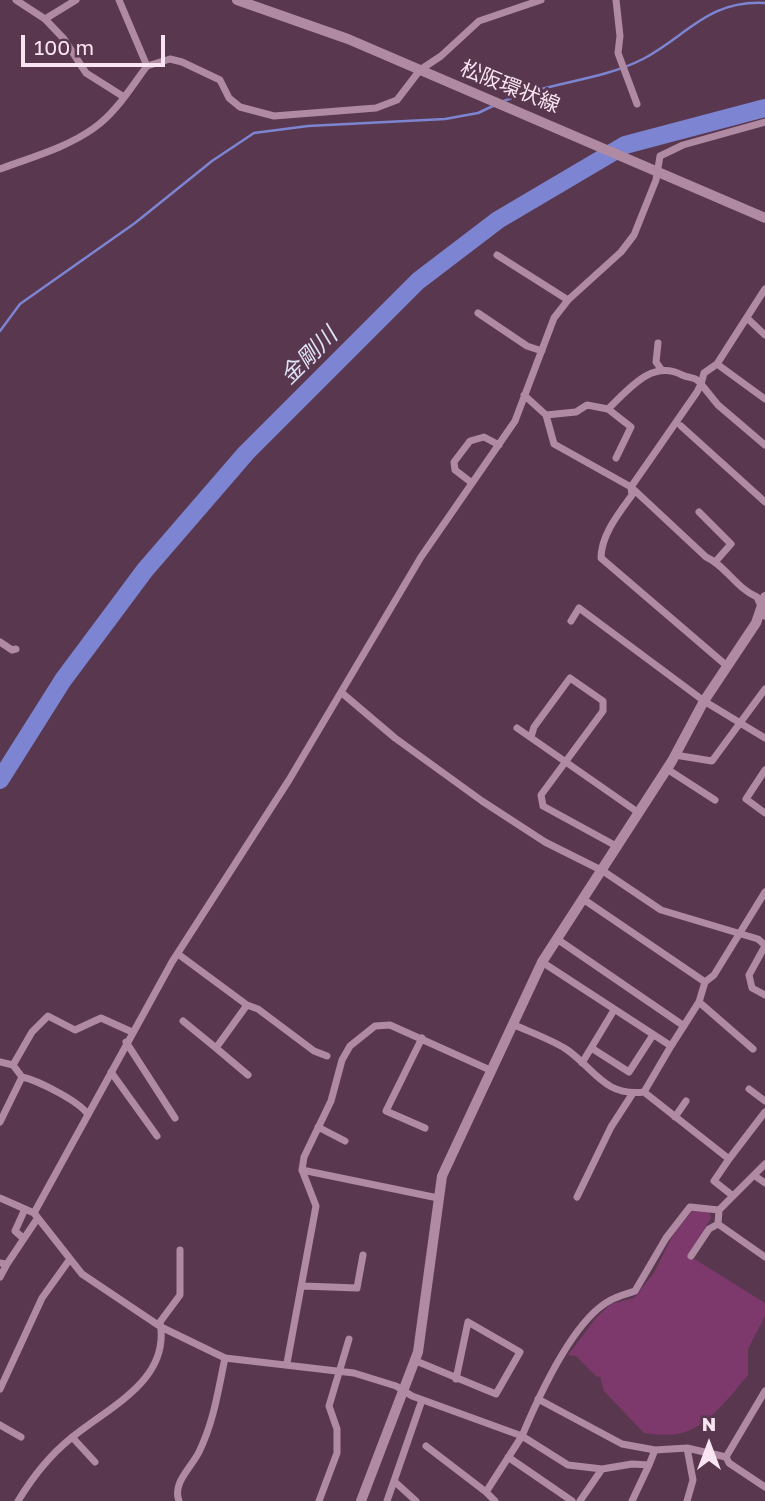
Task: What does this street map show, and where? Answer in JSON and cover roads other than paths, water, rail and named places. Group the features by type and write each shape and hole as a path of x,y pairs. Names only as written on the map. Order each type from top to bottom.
{"main road":[{"name":"松阪環状線","path":"237,0 348,39 566,130 765,218"}],"street":[{"path":"16,0 45,19 64,39 86,73 124,97"},
{"path":"45,19 76,0"},
{"path":"119,0 147,66"},
{"path":"0,169 65,145 96,127 124,97 147,66 170,59 181,62 220,80 229,98 240,107 274,116 376,108 397,100 420,70 441,56 479,21 541,0"},
{"path":"616,0 620,36 618,53 638,104"},
{"path":"0,1277 4,1264 23,1238 126,1042 178,954 342,693 421,556 514,421 554,318 568,300 602,272 634,235 656,180 660,156 683,145 765,122"},
{"path":"497,255 568,300"},
{"path":"727,666 601,558 613,522 632,495 631,487 701,384 704,373 717,364 765,289"},
{"path":"478,313 527,346 542,351"},
{"path":"747,318 765,334"},
{"path":"658,343 656,362 661,369"},
{"path":"717,364 765,399"},
{"path":"608,409 640,378 661,369 695,377 718,405 765,445"},
{"path":"360,1501 416,1361 442,1176 489,1070 542,962 667,769 704,701 756,623 763,606 757,597 748,593 721,570 716,561 706,557 631,487 554,443 546,415 524,395"},
{"path":"546,415 576,412 587,405 608,409 631,427 616,457"},
{"path":"681,426 765,502"},
{"path":"472,483 456,470 454,462 470,442 484,437 499,445"},
{"path":"699,512 731,544 716,561"},
{"path":"571,621 579,608 704,701 765,738"},
{"path":"0,642 12,650 16,649"},
{"path":"530,737 534,727 570,678 603,701 603,711 541,796 543,806 618,847"},
{"path":"675,755 712,761 765,690"},
{"path":"342,693 395,738 482,801 545,842 603,871 661,910 758,939 765,945 749,975 752,988 765,995"},
{"path":"517,728 639,813"},
{"path":"667,769 715,800"},
{"path":"765,770 746,799 765,813"},
{"path":"644,1092 699,1002 705,982 714,975 765,892"},
{"path":"583,899 705,982"},
{"path":"557,939 684,1026"},
{"path":"178,954 314,1051 327,1056"},
{"path":"542,962 671,1046"},
{"path":"699,1002 752,1049"},
{"path":"216,1048 247,1005"},
{"path":"582,1063 593,1049 614,1010"},
{"path":"13,1065 32,1032 48,1016 75,1030 101,1018 132,1032"},
{"path":"183,1021 248,1075"},
{"path":"512,1024 566,1049 606,1085 633,1093 644,1092 729,1159"},
{"path":"287,1363 316,1206 302,1170 304,1157 331,1101 342,1060 360,1037 375,1026 390,1025 489,1070"},
{"path":"593,1049 629,1072 653,1035"},
{"path":"422,1038 386,1111 425,1128"},
{"path":"126,1042 176,1118"},
{"path":"0,1062 13,1065 22,1077 57,1092 85,1110 88,1115"},
{"path":"111,1072 157,1136"},
{"path":"0,1122 22,1077"},
{"path":"749,1089 765,1101"},
{"path":"577,1197 611,1127 633,1093"},
{"path":"675,1116 686,1101"},
{"path":"733,1196 714,1181 765,1112"},
{"path":"318,1127 345,1141"},
{"path":"718,1224 719,1210 765,1164"},
{"path":"302,1170 438,1198"},
{"path":"755,1176 765,1184"},
{"path":"0,1198 35,1216 82,1274 161,1327 226,1358 339,1371 404,1390 422,1400 522,1436 568,1465 602,1469 632,1464 649,1465"},
{"path":"486,1492 522,1436 562,1355 593,1314 609,1301 635,1291 666,1238 690,1207 719,1210"},
{"path":"23,1238 15,1230 25,1209"},
{"path":"691,1256 709,1229 718,1224"},
{"path":"718,1224 765,1257"},
{"path":"18,1501 54,1453 152,1373 163,1332 160,1322 180,1295 180,1250"},
{"path":"303,1286 357,1288 363,1255"},
{"path":"0,1390 42,1298 70,1259"},
{"path":"416,1361 456,1379 496,1394 520,1352 468,1322 456,1379"},
{"path":"319,1501 337,1452 337,1429 329,1406 349,1339"},
{"path":"179,1501 179,1482 197,1456 215,1413 226,1358"},
{"path":"726,1457 765,1391"},
{"path":"538,1399 622,1444 655,1450 687,1448 726,1457"},
{"path":"387,1501 422,1400"},
{"path":"0,1425 21,1437"},
{"path":"72,1437 95,1462"},
{"path":"426,1446 495,1501"},
{"path":"687,1448 693,1480 687,1501"},
{"path":"632,1501 655,1450"},
{"path":"508,1457 572,1501"},
{"path":"726,1457 729,1463 765,1487"},
{"path":"580,1501 602,1469"},
{"path":"394,1481 416,1501"}],"waterway":[{"path":"504,101 627,66 659,50 713,13 728,7 765,3"},
{"path":"0,331 20,304 135,223 212,161 254,133 308,126 445,119 478,113 495,105"},
{"name":"金剛川","path":"0,780 63,680 145,570 246,453 418,281 498,220 625,145 765,108"}]}
